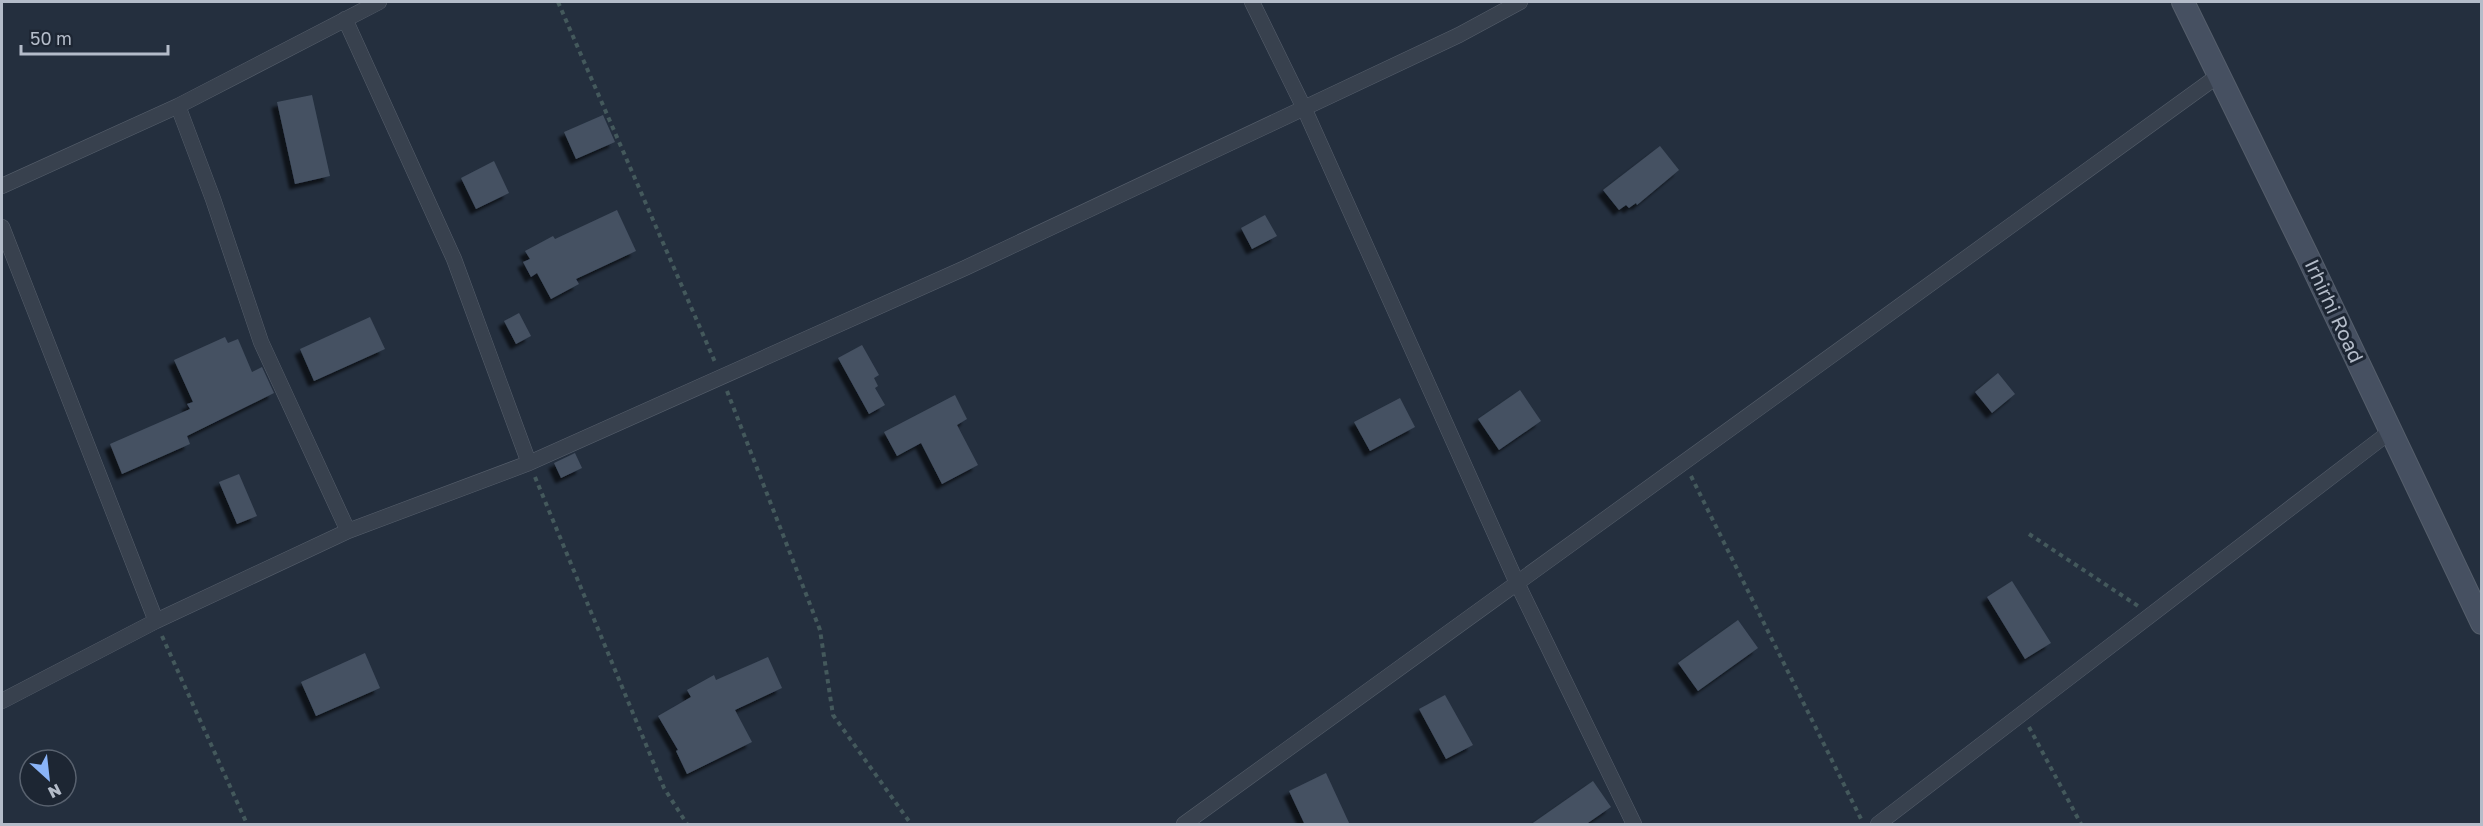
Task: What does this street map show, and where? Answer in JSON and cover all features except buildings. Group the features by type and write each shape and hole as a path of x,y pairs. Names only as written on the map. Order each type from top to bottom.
{"street":[{"path":"2,186 178,106 379,2"},
{"path":"1252,2 1305,108 1517,584 1634,825"},
{"path":"2,701 156,621 348,531 529,462 965,268 1458,35 1520,2"},
{"name":"Irhirhi Road","path":"2183,2 2391,431 2481,623"},
{"path":"345,19 454,259 529,462"},
{"path":"1184,825 2220,75"},
{"path":"178,106 213,199 261,342 348,531"},
{"path":"2,227 156,621"},
{"path":"1878,825 2391,431"}],"path":[{"path":"558,2 721,377 820,630 833,715 910,825"},
{"path":"529,462 664,788 687,825"},
{"path":"1684,462 1863,825"},
{"path":"2029,534 2151,615"},
{"path":"156,621 247,825"},
{"path":"2022,714 2081,825"}]}
